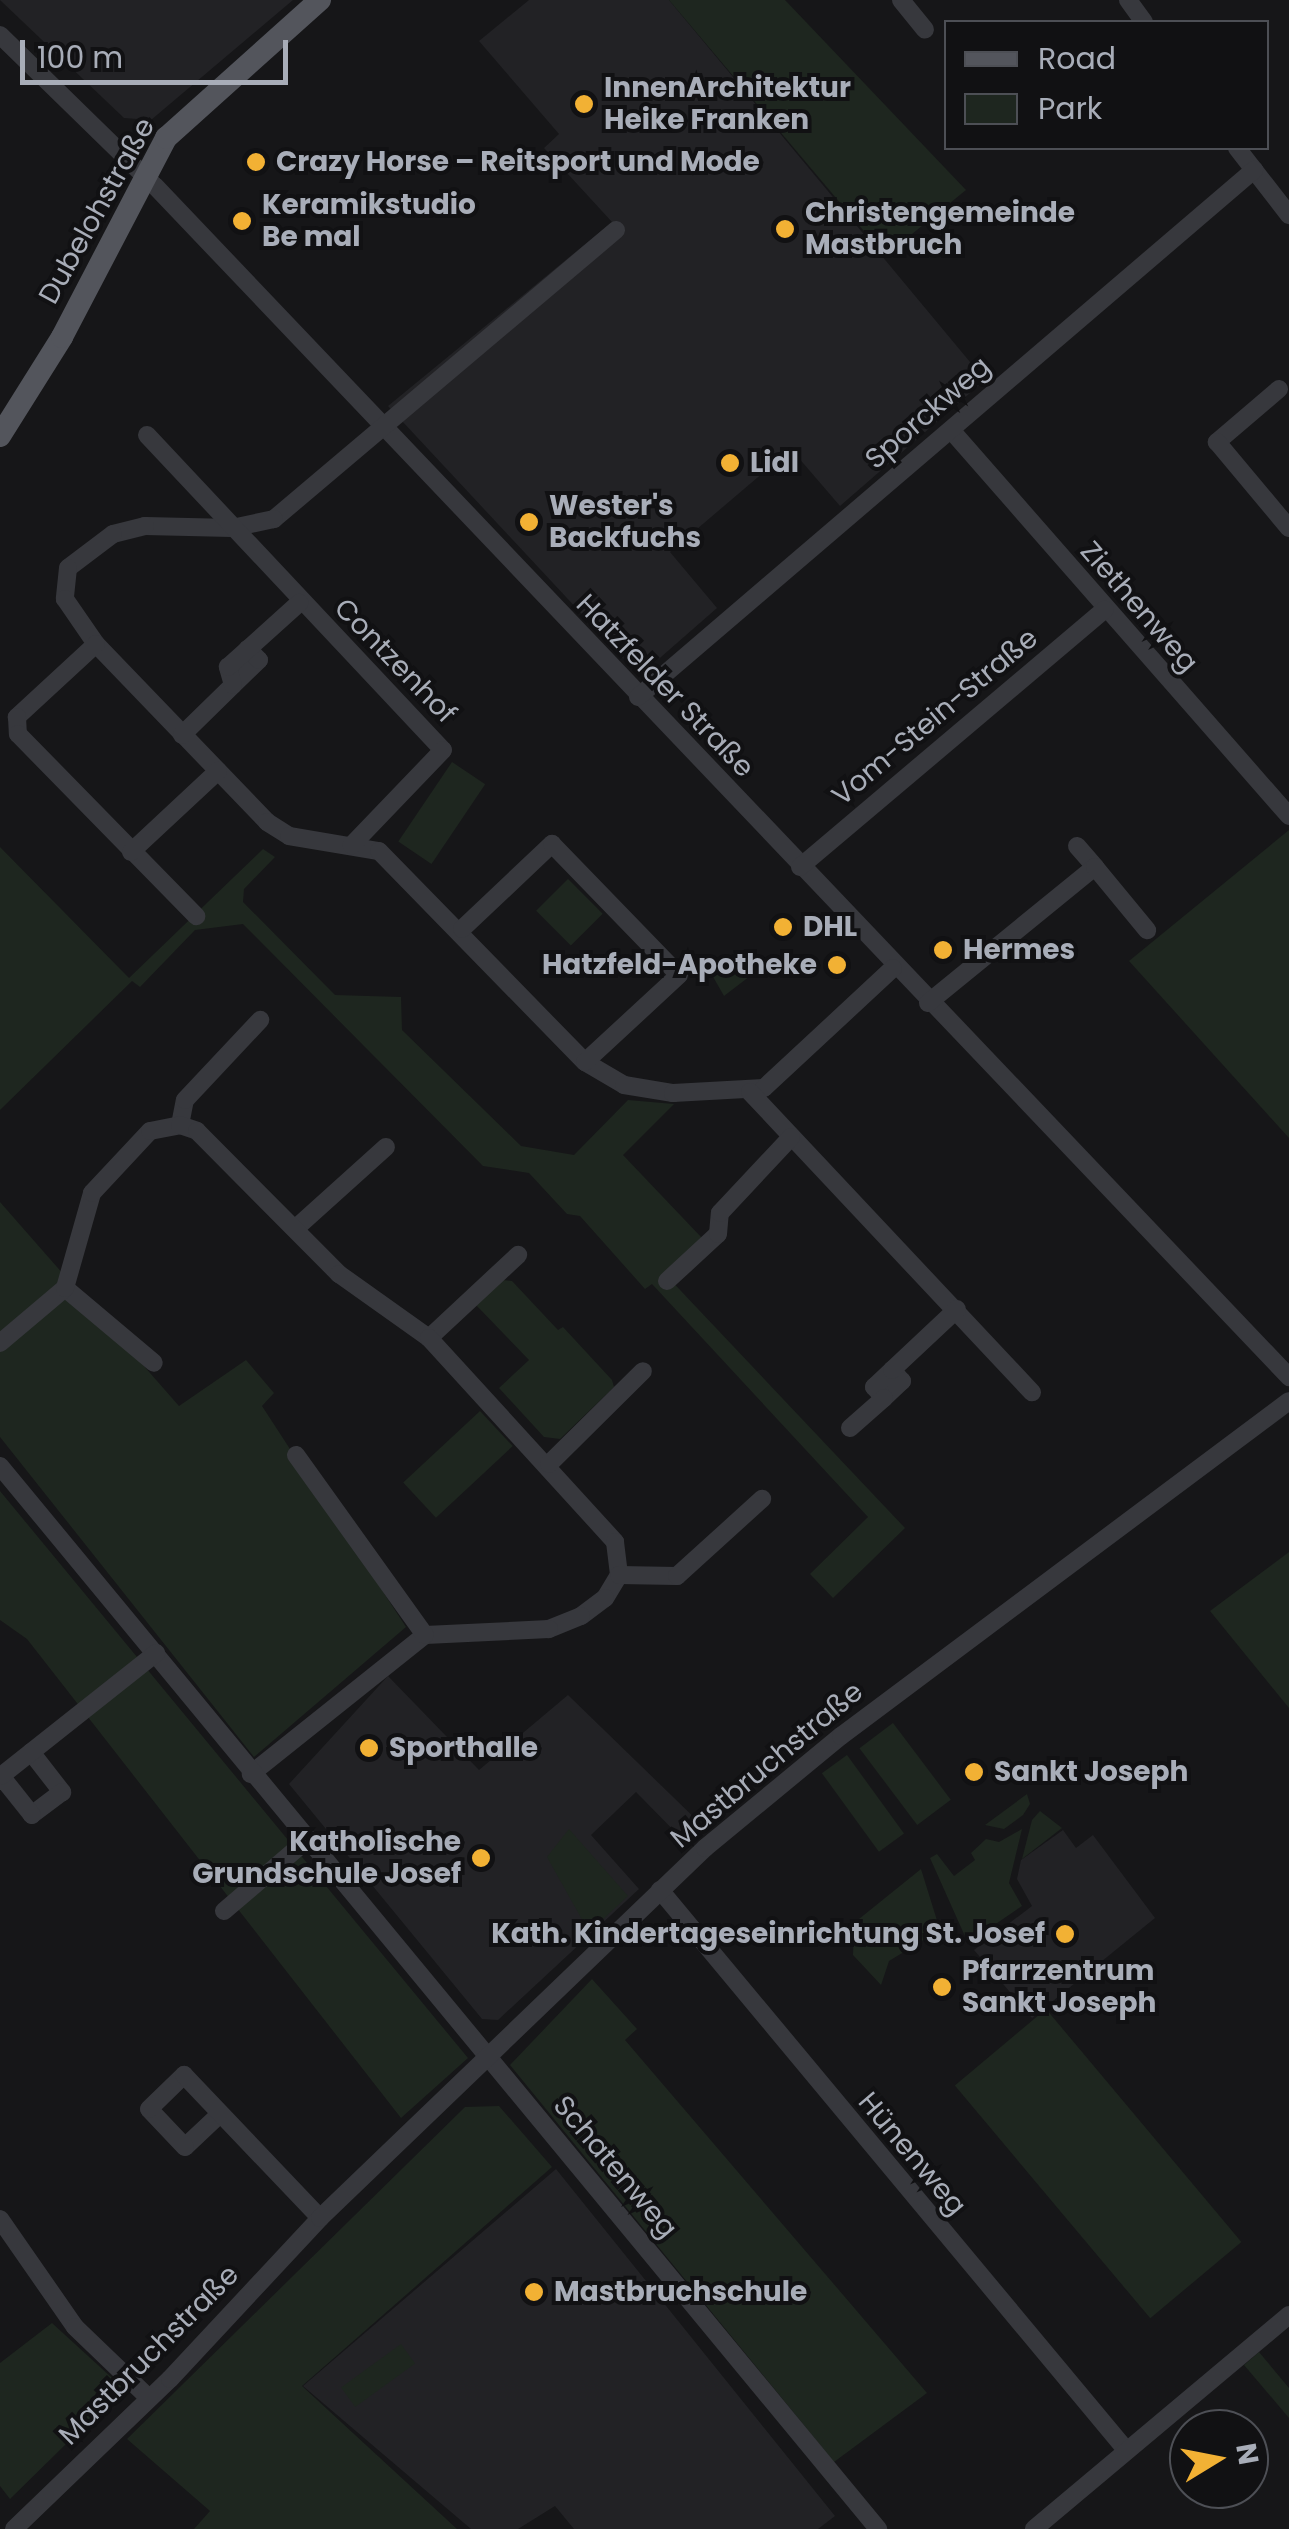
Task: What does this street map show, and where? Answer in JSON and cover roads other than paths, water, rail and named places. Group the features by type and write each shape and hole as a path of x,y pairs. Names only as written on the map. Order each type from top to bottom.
{"main road":[{"name":"Dubelohstraße","path":"0,436 178,126 320,0"}],"street":[{"path":"900,0 925,30"},
{"name":"Hatzfelder Straße","path":"0,35 148,178 892,968 1289,1377"},
{"path":"1239,150 1289,215"},
{"name":"Sporckweg","path":"638,697 1254,170"},
{"path":"616,230 379,426 274,519 232,528 145,526 84,551 68,568 65,599 96,644 182,735 289,836 379,850 462,929 585,1062 630,1088 750,1092 777,1081 892,968"},
{"path":"1280,389 1210,448 1289,528"},
{"name":"Ziethenweg","path":"952,430 1289,816"},
{"name":"Contzenhof","path":"147,435 299,603 443,750 352,845"},
{"name":"Contzenhof","path":"182,735 233,684 228,667 299,603"},
{"name":"Vom-Stein-Straße","path":"800,867 1106,609"},
{"path":"96,644 16,717 18,734 196,916"},
{"path":"132,852 218,771"},
{"path":"462,929 552,844 679,975 585,1062"},
{"path":"1077,846 1147,930"},
{"path":"928,1003 1095,867"},
{"path":"180,1125 185,1100 260,1020"},
{"path":"750,1092 1032,1392"},
{"path":"0,1343 66,1288 92,1192 150,1131 180,1125 197,1132 339,1274 429,1338 550,1464 614,1542 619,1575 604,1598 566,1623 425,1635 252,1774"},
{"path":"668,1281 718,1234 720,1213 791,1137"},
{"path":"296,1228 386,1148"},
{"path":"429,1338 518,1255"},
{"path":"66,1288 154,1363"},
{"path":"850,1428 902,1381 892,1370 957,1310"},
{"path":"550,1464 644,1371"},
{"name":"Mastbruchstraße","path":"14,2529 320,2218 660,1890 841,1736 1289,1401"},
{"path":"296,1455 425,1635"},
{"name":"Schatenweg","path":"2,1474 156,1653 878,2529"},
{"path":"619,1575 677,1576 762,1499"},
{"path":"31,1752 156,1653"},
{"path":"224,1911 308,1840"},
{"name":"Hünenweg","path":"660,1890 1126,2450"},
{"path":"220,2114 320,2218"},
{"path":"0,2219 74,2327 148,2397"},
{"path":"1034,2529 1289,2315"}],"place":[{"name":"InnenArchitektur Heike Franken","path":"584,104"},
{"name":"Crazy Horse – Reitsport und Mode","path":"256,162"},
{"name":"Keramikstudio Be mal","path":"242,221"},
{"name":"Christengemeinde Mastbruch","path":"785,229"},
{"name":"Lidl","path":"730,463"},
{"name":"Wester's Backfuchs","path":"529,522"},
{"name":"DHL","path":"783,927"},
{"name":"Hermes","path":"943,950"},
{"name":"Hatzfeld-Apotheke","path":"837,965"},
{"name":"Sporthalle","path":"369,1748"},
{"name":"Sankt Joseph","path":"974,1772"},
{"name":"Katholische Grundschule Josef","path":"481,1858"},
{"name":"Kath. Kindertageseinrichtung St. Josef","path":"1065,1934"},
{"name":"Pfarrzentrum Sankt Joseph","path":"942,1987"},
{"name":"Mastbruchschule","path":"534,2292"}]}
